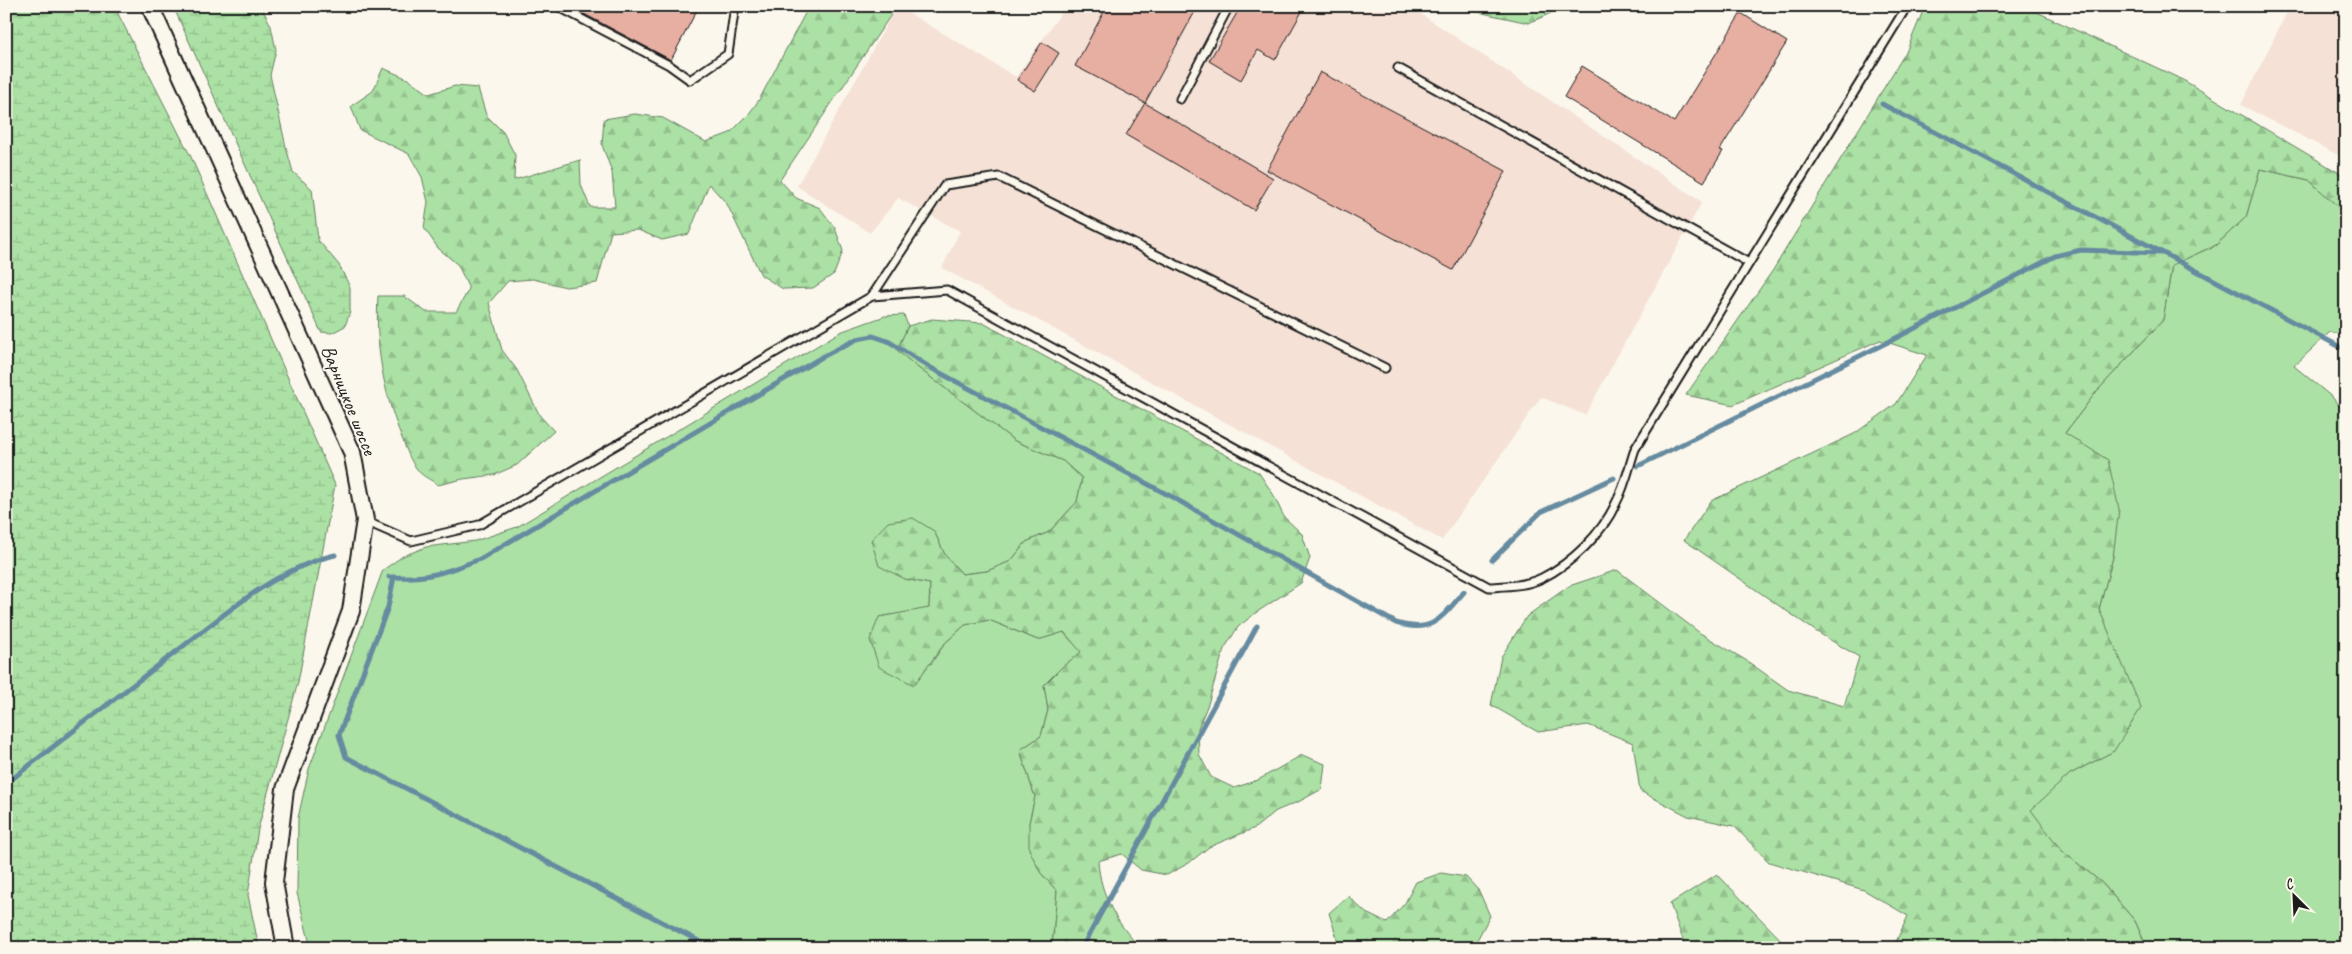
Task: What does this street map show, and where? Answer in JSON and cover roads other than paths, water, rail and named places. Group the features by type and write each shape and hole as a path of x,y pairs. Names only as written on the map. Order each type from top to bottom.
{"street":[{"name":"Варницкое шоссе","path":"150,6 352,452 365,520 351,611 285,789 274,882 286,948"}],"lane":[{"path":"557,6 669,64 690,80 728,54 735,6"},
{"path":"1180,99 1229,6"},
{"path":"365,520 411,541 479,525 872,296 947,290 1489,587 1515,585 1541,578 1583,548 1601,528 1616,504 1636,449 1907,6"},
{"path":"1398,68 1749,263"},
{"path":"872,296 945,185 999,176 1385,368"}],"waterway":[{"path":"1882,104 2346,350"},
{"path":"1638,466 1894,339 2055,256 2081,250 2162,253"},
{"path":"389,577 425,576 456,568 480,559 822,357 857,339 873,336 888,341 931,368 1172,497 1396,623 1409,626 1428,625 1442,616 1464,592"},
{"path":"1492,560 1541,512 1614,478"},
{"path":"6,784 252,594 292,571 335,555"},
{"path":"394,577 388,607 339,735 346,757 712,948"},
{"path":"1082,948 1257,626"}]}
